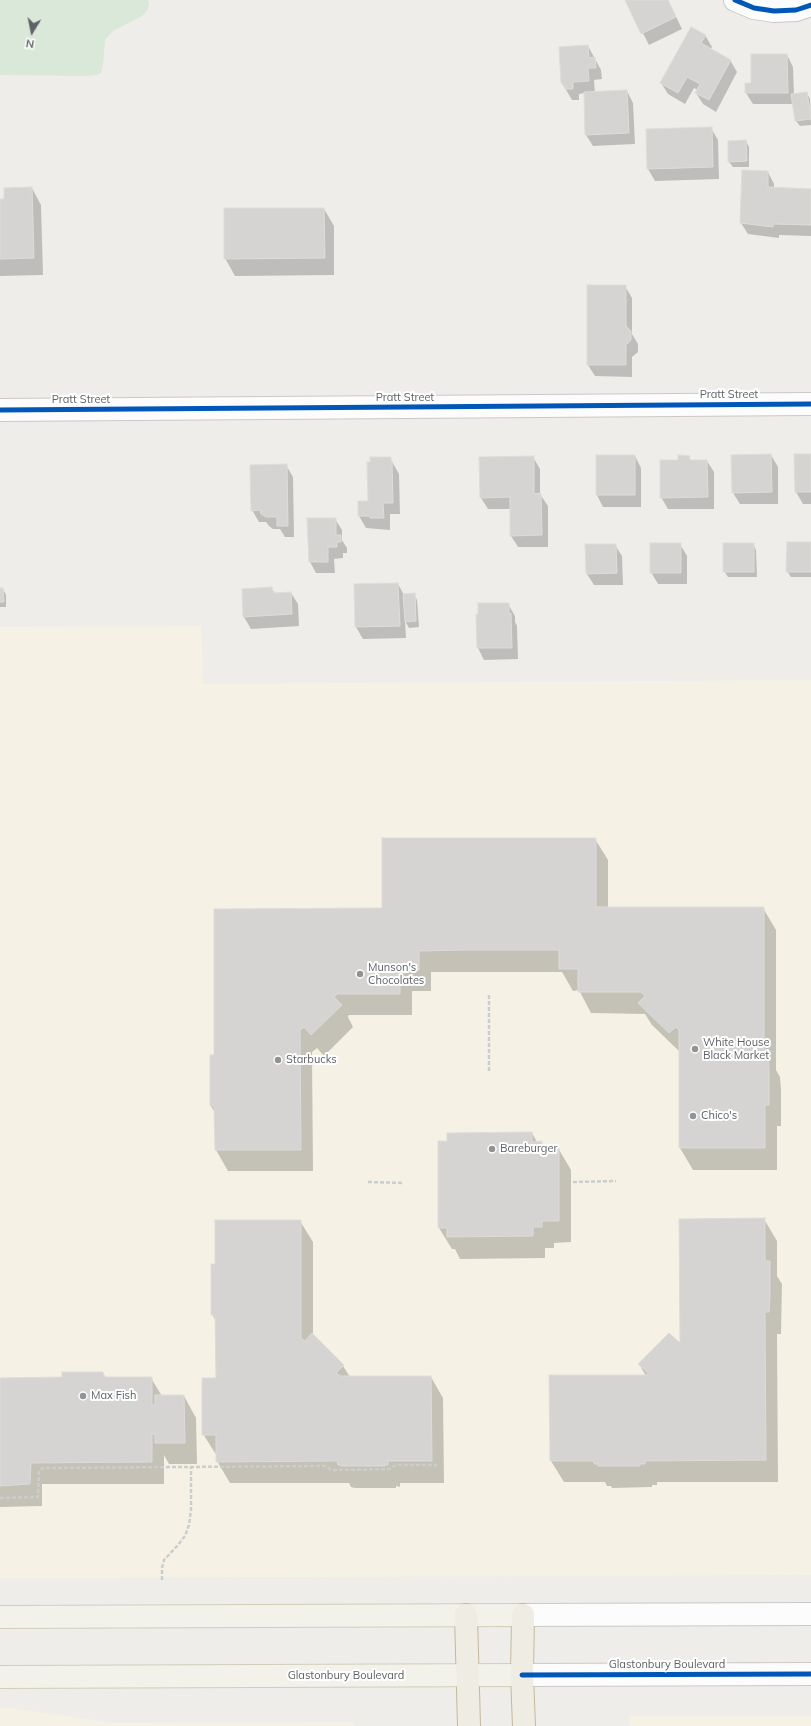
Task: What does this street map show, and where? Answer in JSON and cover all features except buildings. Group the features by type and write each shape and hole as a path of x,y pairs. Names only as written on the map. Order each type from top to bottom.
{"highway":[{"path":"466,1615 469,1726"},
{"path":"523,1615 522,1675 524,1726"}],"main road":[{"path":"0,1617 523,1615"},
{"name":"Glastonbury Boulevard","path":"0,1677 522,1675"}],"street":[{"path":"735,0 754,8 774,11 796,10 811,5"},
{"name":"Pratt Street","path":"0,410 811,404"},
{"path":"523,1615 811,1614"},
{"name":"Glastonbury Boulevard","path":"522,1675 811,1674"}],"path":[{"path":"489,994 489,1071"},
{"path":"573,1182 616,1181"},
{"path":"368,1182 404,1183"},
{"path":"0,1498 38,1497 39,1471 43,1468 325,1466 330,1469 343,1470 390,1469 397,1465 437,1465"},
{"path":"162,1580 164,1560 185,1536 189,1525 191,1510 190,1466"}],"shaded area":[{"path":"201,626 203,684 811,680 811,1575 0,1578 0,627"},
{"path":"0,1708 10,1708 114,1723 354,1722 354,1726 0,1726"},
{"path":"629,1716 811,1716 811,1726 630,1726"}],"green space":[{"path":"0,0 148,0 149,5 148,9 142,16 113,31 105,40 103,65 101,73 97,75 0,75"}],"cycle path":[{"path":"735,0 754,8 774,11 796,10 811,5"},
{"path":"0,410 811,404"},
{"path":"522,1675 811,1674"}],"place":[{"name":"Munson's Chocolates","path":"360,974"},
{"name":"White House Black Market","path":"695,1049"},
{"name":"Starbucks","path":"278,1060"},
{"name":"Chico's","path":"693,1116"},
{"name":"Bareburger","path":"492,1149"},
{"name":"Max Fish","path":"83,1396"}]}
